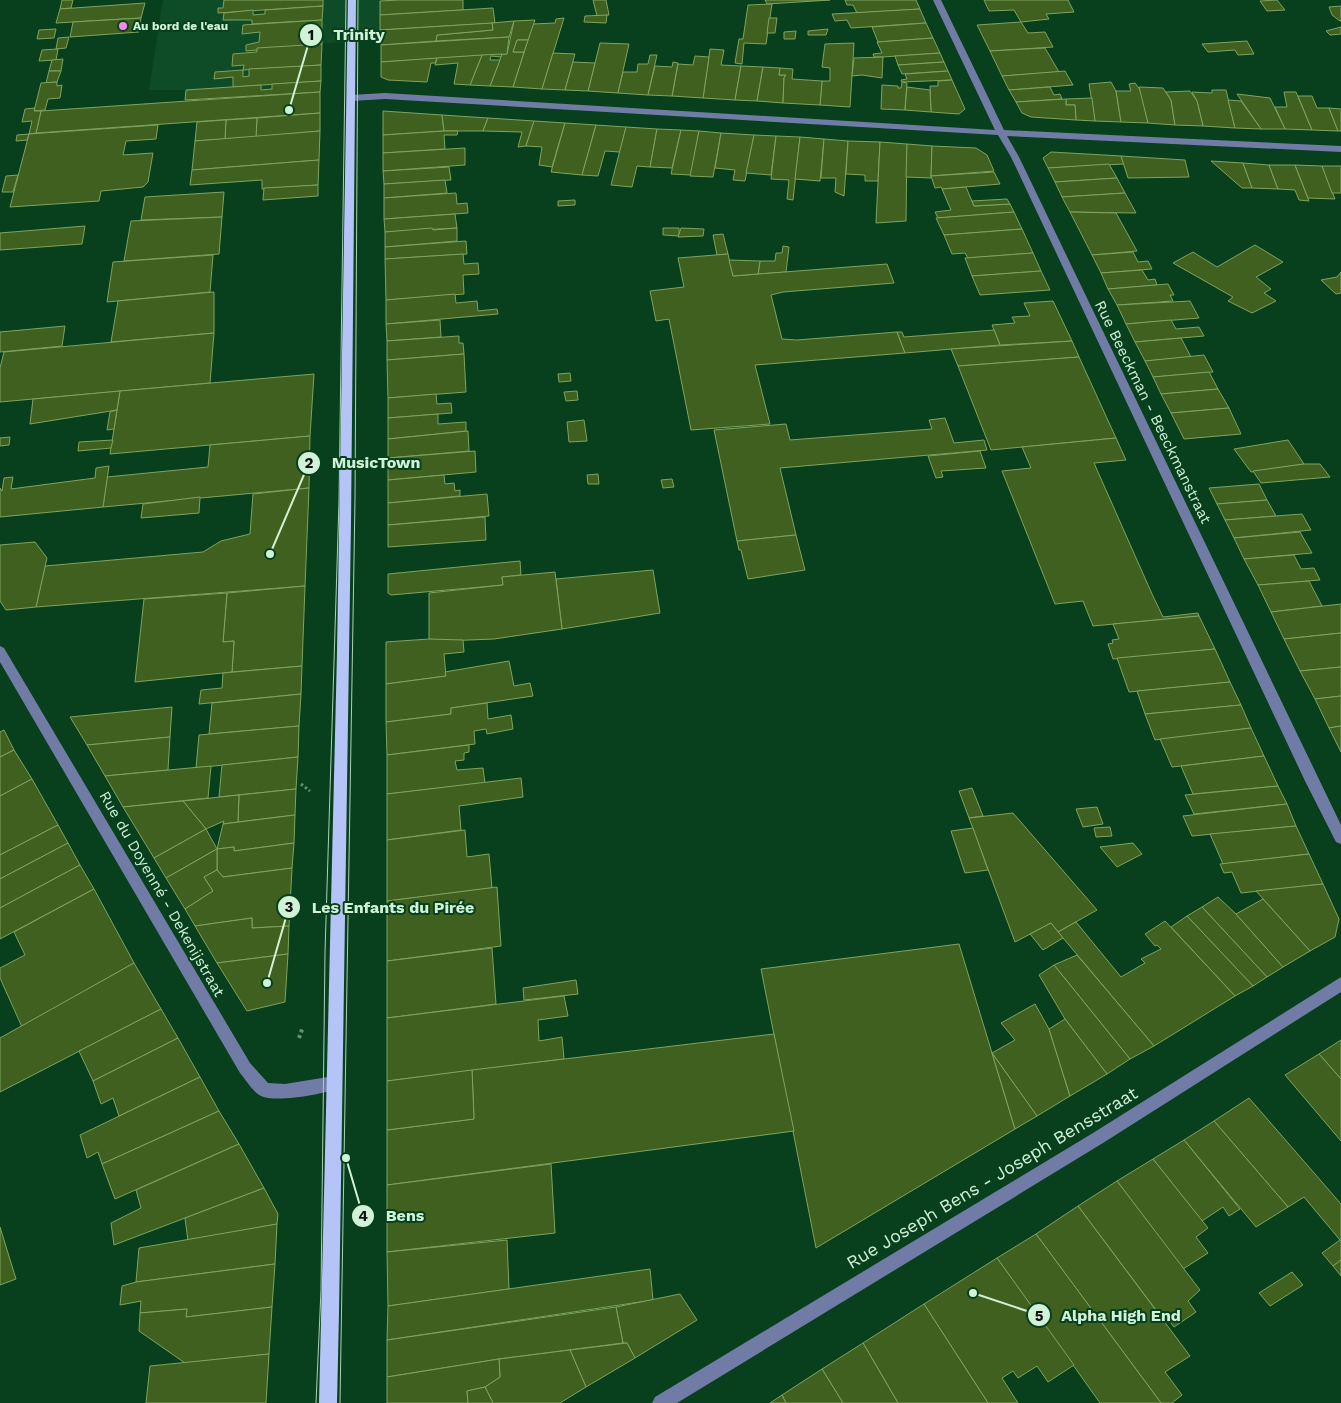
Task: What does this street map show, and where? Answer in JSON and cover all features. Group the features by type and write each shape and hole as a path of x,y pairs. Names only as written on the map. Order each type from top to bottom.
{"main road":[{"path":"328,1403 332,1338 334,1084 347,500 352,0"}],"street":[{"name":"Rue Beeckman - Beeckmanstraat","path":"938,0 1341,838"},
{"path":"351,98 395,96 1001,133 1341,149"},
{"name":"Rue du Doyenné - Dekenijstraat","path":"0,651 245,1068 264,1090 285,1091 334,1084"},
{"name":"Rue Joseph Bens - Joseph Bensstraat","path":"661,1403 1098,1138 1341,984"}],"shaded area":[{"path":"163,0 458,0 462,35 312,44 317,90 149,90"}],"building":[{"path":"62,0 73,0 71,8 60,9"},
{"path":"224,0 323,0 323,6 218,13 218,8 223,8"},
{"path":"463,0 463,10 380,15 380,1"},
{"path":"593,0 606,0 609,15 597,16"},
{"path":"765,0 830,0 767,4"},
{"path":"845,0 916,0 920,9 857,13 853,5 847,5"},
{"path":"984,0 1068,0 1074,12 1046,14 1049,19 1021,22 1014,10 989,11"},
{"path":"1277,0 1285,10 1267,11 1260,1"},
{"path":"145,3 141,18 56,23 60,9"},
{"path":"772,4 766,44 744,43 742,64 735,63 739,39 743,39 748,5"},
{"path":"323,6 322,20 252,24 252,20 223,20 224,13 253,10 253,15 265,14 265,10"},
{"path":"1341,6 1340,21 1332,15 1329,7"},
{"path":"493,8 495,23 380,30 380,15"},
{"path":"920,9 926,23 851,28 847,20 835,21 832,14"},
{"path":"607,15 606,23 584,22 585,16"},
{"path":"141,18 139,32 70,37 73,22"},
{"path":"564,18 542,89 513,87 533,24 555,23 556,19"},
{"path":"769,18 777,18 775,33 767,33"},
{"path":"322,20 322,44 246,51 246,45 259,42 260,32 242,34 243,25"},
{"path":"535,20 528,40 517,40 513,52 524,52 513,87 490,86 502,54 507,54 514,21"},
{"path":"514,21 509,37 436,41 437,35 493,30 492,23"},
{"path":"1021,22 1028,33 1045,32 1053,47 990,51 977,25"},
{"path":"492,23 493,30 437,35 436,41 381,45 380,30"},
{"path":"926,23 933,38 878,42 872,27"},
{"path":"1341,27 1341,34 1330,35 1326,31"},
{"path":"56,29 54,38 37,39 39,30"},
{"path":"828,29 826,35 808,35 808,31"},
{"path":"796,31 795,39 784,39 784,32"},
{"path":"69,37 66,48 56,49 58,38"},
{"path":"509,37 507,54 381,62 381,45"},
{"path":"933,38 940,53 883,57 874,57 873,54 882,53 877,42"},
{"path":"517,40 528,40 524,52 513,52"},
{"path":"1247,41 1254,54 1238,55 1235,50 1208,52 1202,44"},
{"path":"600,43 629,44 618,93 588,91"},
{"path":"854,43 850,107 820,105 822,81 830,81 830,68 822,67 825,44"},
{"path":"322,44 321,65 243,70 244,65 232,66 233,54 257,52 257,48"},
{"path":"1045,48 1059,72 1002,76 990,51"},
{"path":"58,49 56,60 39,61 42,50"},
{"path":"710,49 724,50 721,65 741,66 735,100 703,98"},
{"path":"553,53 575,54 565,90 542,89"},
{"path":"940,53 944,62 898,65 895,56"},
{"path":"502,54 501,57 491,56 490,60 500,60 490,86 470,85 482,55"},
{"path":"482,55 470,85 454,84 458,63 435,65 437,58"},
{"path":"650,55 657,55 648,95 618,93 623,72 637,72 638,64 648,64"},
{"path":"695,56 709,57 703,98 672,96 678,64 693,65"},
{"path":"883,57 882,78 862,75 852,76 854,58"},
{"path":"437,58 435,63 431,63 427,82 388,80 381,77 381,62"},
{"path":"63,59 61,71 49,71 52,60"},
{"path":"573,62 595,63 588,91 565,90"},
{"path":"673,62 678,63 672,96 648,95 655,66 672,67"},
{"path":"944,62 948,71 902,74 898,65"},
{"path":"321,65 321,81 233,87 233,77 214,79 215,72 243,70 243,77 249,76 249,69"},
{"path":"741,66 763,67 757,101 735,100"},
{"path":"763,67 780,68 779,75 786,75 784,78 783,103 757,101"},
{"path":"780,68 793,69 792,79 822,81 820,105 783,103 784,78 786,75 779,75"},
{"path":"49,71 61,71 57,82 46,83"},
{"path":"948,71 952,80 902,82 901,80 907,79 905,74"},
{"path":"1065,71 1073,85 1009,90 1002,76"},
{"path":"952,80 965,109 959,114 931,112 930,86 938,86 938,81"},
{"path":"321,81 320,92 185,100 186,90 261,85 261,90 272,89 272,84"},
{"path":"57,82 57,86 62,85 60,98 48,99 45,110 34,111 41,83"},
{"path":"902,82 907,83 905,110 881,109 882,85 898,86 898,88 901,88"},
{"path":"1111,82 1116,91 1121,122 1095,121 1089,84"},
{"path":"1135,83 1141,91 1148,123 1121,122 1116,91 1131,91 1129,84"},
{"path":"907,87 930,90 931,112 905,110"},
{"path":"1050,87 1054,95 1060,94 1062,99 1016,102 1009,90"},
{"path":"1139,87 1163,88 1171,100 1175,125 1148,123"},
{"path":"1212,90 1226,90 1235,128 1203,126 1197,101 1192,92 1212,93"},
{"path":"1190,91 1197,101 1203,126 1175,125 1171,100 1166,92"},
{"path":"320,92 320,113 36,133 41,111"},
{"path":"1284,92 1296,92 1312,130 1285,129 1275,107 1287,107"},
{"path":"1237,94 1270,98 1285,129 1261,129"},
{"path":"1298,96 1312,96 1317,108 1329,108 1338,131 1312,130"},
{"path":"1092,98 1095,121 1076,120 1075,105 1066,105 1066,99"},
{"path":"1066,99 1066,105 1075,105 1076,120 1031,117 1022,113 1016,102"},
{"path":"1228,100 1241,101 1261,129 1235,128"},
{"path":"35,108 34,111 41,111 36,133 29,134 32,121 22,122 25,109"},
{"path":"1329,108 1341,109 1341,131 1338,131"},
{"path":"383,111 442,115 444,131 383,135"},
{"path":"320,113 320,131 256,137 257,118"},
{"path":"442,115 488,118 483,131 444,131"},
{"path":"257,118 256,137 225,139 226,120"},
{"path":"488,118 534,121 526,146 518,147 522,132 483,131"},
{"path":"226,120 225,139 195,141 197,122"},
{"path":"534,121 565,123 552,167 539,165 542,147 526,146"},
{"path":"565,123 596,125 582,175 551,172"},
{"path":"158,125 156,139 126,141 123,155 153,153 148,182 143,187 101,191 99,201 10,207 29,134"},
{"path":"596,125 626,127 620,152 605,151 598,176 582,175"},
{"path":"626,127 657,129 650,167 637,166 632,187 611,185"},
{"path":"657,129 681,130 672,168 650,167"},
{"path":"681,130 699,131 691,175 671,174"},
{"path":"320,131 319,160 192,170 195,141"},
{"path":"458,131 457,135 444,135 445,149 383,153 383,135"},
{"path":"699,131 721,133 713,177 690,176"},
{"path":"721,133 754,135 745,181 733,180 735,170 715,168"},
{"path":"29,134 27,140 16,141 17,135"},
{"path":"754,135 776,136 771,175 746,173"},
{"path":"776,136 800,137 793,200 787,199 789,180 771,179"},
{"path":"800,137 824,139 820,181 795,179"},
{"path":"824,139 848,141 844,196 835,192 836,178 821,178"},
{"path":"848,141 880,142 878,181 865,181 865,175 846,174"},
{"path":"880,142 907,144 906,221 876,223"},
{"path":"907,144 932,146 931,178 906,177"},
{"path":"932,146 976,148 987,155 994,171 931,176"},
{"path":"465,148 465,165 383,171 383,153"},
{"path":"1051,152 1121,156 1124,164 1048,168 1043,158"},
{"path":"1121,156 1185,160 1189,177 1128,178"},
{"path":"319,160 318,185 262,189 262,180 190,185 192,170"},
{"path":"1211,161 1243,163 1252,188 1242,188"},
{"path":"1243,163 1269,165 1278,189 1252,188"},
{"path":"1109,164 1117,178 1055,182 1048,168"},
{"path":"1269,165 1295,165 1309,201 1299,200 1295,190 1278,189"},
{"path":"1295,165 1322,166 1335,199 1308,198"},
{"path":"1322,166 1341,166 1341,193 1332,193"},
{"path":"449,167 451,180 384,184 383,171"},
{"path":"994,172 1000,184 942,189 941,187 935,188 931,176"},
{"path":"18,175 13,192 2,192 6,176"},
{"path":"1117,178 1125,193 1062,197 1055,182"},
{"path":"445,180 447,193 384,198 384,184"},
{"path":"318,185 318,196 263,200 264,188"},
{"path":"966,187 974,206 1010,204 1014,212 938,218 935,212 951,210 942,189"},
{"path":"224,192 222,217 141,220 145,197"},
{"path":"456,193 457,204 467,203 468,213 384,219 384,198"},
{"path":"1125,193 1136,213 1070,212 1062,197"},
{"path":"1007,199 1010,204 974,206 972,201"},
{"path":"575,200 575,205 558,206 558,201"},
{"path":"1014,212 1022,229 944,235 936,218"},
{"path":"1070,212 1116,213 1137,251 1092,255"},
{"path":"455,214 457,228 385,232 384,219"},
{"path":"222,217 219,254 124,261 131,221"},
{"path":"85,226 82,244 0,250 0,233"},
{"path":"432,228 433,230 457,228 457,241 385,247 385,232"},
{"path":"663,228 679,228 679,236 663,235"},
{"path":"681,228 704,229 703,236 678,237"},
{"path":"1022,229 1033,253 968,258 965,253 952,254 944,235"},
{"path":"723,234 728,254 717,255 713,235"},
{"path":"466,241 467,254 385,259 385,247"},
{"path":"1255,245 1283,262 1256,277 1271,289 1264,293 1276,301 1252,313 1228,301 1233,297 1173,263 1193,252 1217,267"},
{"path":"783,246 789,247 786,272 758,274 760,261 775,261 776,253 782,253"},
{"path":"1133,252 1138,262 1148,261 1152,269 1101,273 1092,255"},
{"path":"1033,253 1041,271 972,276 965,258"},
{"path":"463,254 464,264 478,263 479,274 463,275 464,294 386,300 385,259"},
{"path":"728,254 733,276 887,264 894,283 783,292 771,295 782,339 797,340 897,332 905,353 755,365 770,424 691,430 669,319 656,321 650,291 684,287 678,258"},
{"path":"213,255 210,292 107,302 113,262"},
{"path":"729,260 760,261 758,274 733,276"},
{"path":"1142,270 1148,280 1155,279 1157,285 1108,289 1101,273"},
{"path":"1041,271 1050,290 980,295 972,276"},
{"path":"1341,272 1341,293 1336,294 1321,280 1337,277"},
{"path":"1168,284 1174,295 1170,295 1173,301 1117,305 1108,289"},
{"path":"214,292 214,333 111,342 118,301"},
{"path":"455,294 456,303 477,301 478,311 497,309 498,314 386,324 386,300"},
{"path":"1053,301 1072,341 1000,345 992,325 1015,323 1012,317 1030,316 1024,303"},
{"path":"1190,301 1199,318 1126,324 1117,305"},
{"path":"440,320 441,337 387,341 386,324"},
{"path":"1171,320 1176,329 1199,327 1204,336 1135,342 1126,324"},
{"path":"65,326 62,346 0,352 0,332"},
{"path":"994,330 1000,345 905,353 897,332 902,332 904,337"},
{"path":"214,333 210,383 0,402 0,368 4,352"},
{"path":"459,336 459,343 463,343 464,354 387,360 387,341"},
{"path":"1181,338 1191,357 1145,361 1135,342"},
{"path":"1072,341 1079,357 958,366 951,349"},
{"path":"464,354 466,392 388,398 387,360"},
{"path":"1204,355 1213,372 1153,377 1145,361"},
{"path":"1079,357 1116,438 991,450 958,366"},
{"path":"1209,372 1218,389 1161,394 1153,377"},
{"path":"570,373 571,381 559,382 558,374"},
{"path":"314,374 310,436 110,454 120,391"},
{"path":"1218,389 1229,408 1171,413 1161,394"},
{"path":"120,391 117,410 30,424 33,399"},
{"path":"577,391 578,400 566,401 564,392"},
{"path":"436,394 437,404 451,403 452,413 388,418 388,398"},
{"path":"1229,408 1241,434 1184,439 1171,413"},
{"path":"117,410 114,429 107,430 110,412"},
{"path":"438,414 438,424 466,422 466,431 388,439 388,418"},
{"path":"945,418 954,443 984,440 987,450 780,468 796,535 737,541 714,430 786,424 790,440 932,429 929,420"},
{"path":"584,420 587,441 569,442 567,422"},
{"path":"468,431 469,451 388,458 388,439"},
{"path":"310,436 309,488 103,507 107,477 208,467 210,445"},
{"path":"10,437 9,445 0,446 0,438"},
{"path":"1116,438 1126,460 1094,463 1152,594 1163,617 1198,613 1199,616 1093,626 1083,601 1055,604 1002,471 1031,468 1022,447"},
{"path":"113,440 111,448 78,451 79,442"},
{"path":"1288,440 1304,464 1251,472 1234,449"},
{"path":"475,451 476,472 388,480 388,458"},
{"path":"980,451 986,468 941,471 943,477 936,478 928,456"},
{"path":"1304,464 1320,464 1330,477 1261,483 1253,471"},
{"path":"109,466 103,507 0,517 0,488 2,491 4,478 13,477 11,489 95,478 96,468"},
{"path":"598,474 599,484 588,484 587,475"},
{"path":"444,475 445,484 454,483 455,491 460,490 460,496 388,503 388,480"},
{"path":"672,479 674,487 663,488 661,480"},
{"path":"1259,484 1267,500 1217,504 1209,488"},
{"path":"309,488 305,586 36,607 45,566 203,552 221,541 250,534 253,494"},
{"path":"487,494 489,516 388,525 388,503"},
{"path":"200,497 199,513 141,518 143,504"},
{"path":"1267,500 1276,516 1225,520 1217,504"},
{"path":"1302,514 1311,530 1234,538 1225,520"},
{"path":"485,517 486,540 388,547 388,525"},
{"path":"1300,532 1312,553 1244,559 1234,538"},
{"path":"796,535 805,570 748,579 737,541"},
{"path":"35,542 47,558 36,607 6,610 0,601 0,545"},
{"path":"1294,555 1301,569 1314,568 1320,580 1258,585 1244,559"},
{"path":"520,561 521,575 502,577 503,585 391,595 388,593 388,574"},
{"path":"653,570 660,613 562,629 556,579"},
{"path":"555,572 562,629 494,639 444,641 429,639 429,593 503,585 502,577"},
{"path":"1309,581 1322,606 1271,612 1258,585"},
{"path":"305,586 302,666 232,672 234,641 223,642 227,593"},
{"path":"227,593 223,642 234,641 232,672 135,682 144,599"},
{"path":"1341,604 1341,633 1284,639 1271,612"},
{"path":"1199,616 1215,649 1113,659 1108,644 1113,643 1112,640 1119,639 1113,624"},
{"path":"1341,633 1341,667 1300,671 1284,639"},
{"path":"429,639 463,640 464,652 444,654 446,676 386,684 386,642"},
{"path":"1215,649 1230,682 1129,692 1117,658"},
{"path":"509,661 514,686 530,683 533,696 451,708 451,714 386,722 386,684 446,676 445,672"},
{"path":"302,666 301,694 199,704 201,690 222,688 223,673"},
{"path":"1341,667 1341,696 1315,699 1300,671"},
{"path":"1230,682 1241,705 1145,714 1137,691"},
{"path":"301,694 299,726 209,734 212,703"},
{"path":"1341,696 1341,726 1329,728 1315,699"},
{"path":"487,703 488,719 511,715 513,729 487,734 486,729 474,731 475,744 387,755 386,722 451,714 451,708"},
{"path":"1241,705 1251,728 1155,740 1145,714"},
{"path":"172,707 170,737 87,745 70,717"},
{"path":"299,726 298,757 196,768 199,735"},
{"path":"1341,726 1341,752 1329,728"},
{"path":"1251,728 1264,756 1172,767 1160,739"},
{"path":"4,730 14,750 0,757 0,732"},
{"path":"170,737 168,770 105,776 87,745"},
{"path":"469,745 469,752 464,753 464,760 455,761 457,770 483,768 485,783 387,794 387,755"},
{"path":"14,750 32,779 0,796 0,757"},
{"path":"1264,756 1278,786 1193,794 1181,766"},
{"path":"298,757 296,789 219,797 222,765"},
{"path":"211,766 208,798 123,807 105,776"},
{"path":"521,778 523,797 459,806 461,830 387,840 387,794"},
{"path":"32,779 58,825 0,855 0,796"},
{"path":"1278,786 1287,804 1194,814 1185,795"},
{"path":"972,788 983,816 969,818 959,791"},
{"path":"296,789 295,815 238,822 239,795"},
{"path":"239,795 238,822 223,824 224,821 206,829 183,801"},
{"path":"183,801 206,829 154,858 123,807"},
{"path":"1287,804 1296,826 1192,836 1183,816"},
{"path":"1097,807 1103,824 1083,827 1076,809"},
{"path":"1013,813 1097,910 1058,932 1051,923 1015,942 969,818"},
{"path":"295,815 294,843 234,851 234,847 217,849 223,824"},
{"path":"58,825 68,843 0,879 0,855"},
{"path":"1296,826 1309,854 1223,864 1210,834"},
{"path":"1110,827 1112,836 1096,837 1094,828"},
{"path":"973,828 988,870 965,873 951,831"},
{"path":"206,829 217,849 166,878 154,858"},
{"path":"465,830 467,857 489,854 492,888 387,901 387,840"},
{"path":"68,843 80,865 0,908 0,879"},
{"path":"294,843 292,868 223,877 217,870 217,849 234,847 234,851"},
{"path":"1133,843 1142,854 1117,867 1100,847"},
{"path":"217,849 217,870 204,877 213,891 185,909 166,878"},
{"path":"1309,854 1323,884 1241,893 1232,872 1224,873 1220,864"},
{"path":"80,865 94,889 0,939 0,908"},
{"path":"292,868 289,926 252,928 252,918 195,926 185,909 213,891 204,877 217,870 223,877"},
{"path":"1323,884 1339,919 1335,937 1310,951 1256,891"},
{"path":"497,887 501,946 387,961 387,901"},
{"path":"94,889 134,963 22,1027 0,978 0,968 25,955 14,932"},
{"path":"1218,897 1236,914 1283,967 1267,977 1202,907"},
{"path":"1263,899 1310,951 1283,967 1236,914"},
{"path":"1202,907 1267,977 1253,986 1187,916"},
{"path":"1187,916 1253,986 1235,996 1171,927"},
{"path":"252,918 252,928 289,926 288,954 217,963 195,926"},
{"path":"1165,921 1235,996 1154,1046 1058,932 1076,922 1121,977 1145,963 1141,959 1161,949 1157,945 1155,946 1145,934"},
{"path":"1051,923 1063,938 1043,950 1030,934"},
{"path":"959,944 1015,1129 816,1248 761,969"},
{"path":"492,948 496,1004 387,1018 387,961"},
{"path":"288,954 285,1002 247,1011 217,963"},
{"path":"1077,955 1154,1046 1130,1059 1054,965"},
{"path":"134,963 161,1009 0,1092 0,1038"},
{"path":"1054,965 1130,1059 1107,1074 1065,1019 1039,975"},
{"path":"576,980 578,994 524,1000 523,988"},
{"path":"564,996 568,1016 538,1020 539,1041 562,1037 564,1059 387,1081 387,1018"},
{"path":"1035,1004 1049,1029 1070,1096 1037,1116 992,1053 1015,1040 1001,1023"},
{"path":"161,1009 178,1038 93,1081 79,1051"},
{"path":"1065,1019 1107,1074 1070,1096 1049,1029"},
{"path":"774,1034 794,1131 387,1185 387,1130 474,1119 472,1070"},
{"path":"178,1038 200,1077 119,1116 113,1098 101,1104 93,1081"},
{"path":"1341,1040 1341,1079 1319,1054"},
{"path":"992,1053 1037,1116 1015,1129"},
{"path":"1319,1054 1341,1079 1341,1141 1285,1075"},
{"path":"472,1070 474,1119 387,1130 387,1081"},
{"path":"200,1077 219,1111 102,1164 98,1152 87,1158 80,1135"},
{"path":"1249,1098 1341,1204 1341,1260 1333,1266 1322,1253 1340,1240 1304,1197 1288,1207 1214,1121"},
{"path":"219,1111 239,1144 115,1199 102,1164"},
{"path":"1214,1121 1288,1207 1256,1227 1184,1140"},
{"path":"1184,1140 1240,1209 1229,1216 1223,1207 1202,1221 1153,1159"},
{"path":"239,1144 264,1188 114,1245 111,1223 141,1208 136,1190"},
{"path":"1153,1159 1208,1228 1196,1237 1208,1253 1183,1269 1117,1181"},
{"path":"551,1164 555,1233 387,1252 387,1185"},
{"path":"1117,1181 1200,1290 1188,1301 1196,1312 1174,1327 1165,1316 1162,1318 1078,1206"},
{"path":"264,1188 278,1214 277,1224 188,1241 185,1218"},
{"path":"1078,1206 1190,1356 1165,1372 1182,1395 1172,1403 1161,1403 1036,1234"},
{"path":"277,1224 275,1264 136,1282 139,1248"},
{"path":"0,1227 16,1279 0,1285"},
{"path":"1036,1234 1161,1403 1100,1403 997,1258"},
{"path":"507,1240 509,1289 388,1306 387,1252"},
{"path":"997,1258 1074,1365 1048,1382 1037,1366 1018,1378 1013,1371 1002,1378 1018,1403 988,1403 924,1304"},
{"path":"1341,1260 1341,1276 1333,1266"},
{"path":"275,1264 272,1307 186,1317 187,1309 140,1313 141,1301 120,1305 122,1286 136,1282"},
{"path":"650,1269 653,1300 387,1340 388,1306"},
{"path":"1292,1272 1303,1285 1270,1306 1259,1293"},
{"path":"680,1294 697,1320 635,1358 627,1343 623,1343 616,1307"},
{"path":"924,1304 988,1403 898,1403 863,1343"},
{"path":"272,1307 269,1354 185,1363 139,1331 140,1313 187,1309 186,1317"},
{"path":"616,1307 623,1343 499,1359 387,1377 387,1340"},
{"path":"627,1343 635,1358 586,1387 570,1350"},
{"path":"863,1343 898,1403 843,1403 822,1369"},
{"path":"570,1350 586,1387 560,1403 493,1403 485,1387 500,1377 499,1359"},
{"path":"269,1354 266,1403 146,1403 150,1366"},
{"path":"499,1359 500,1377 485,1387 467,1391 468,1403 387,1403 387,1377"},
{"path":"822,1369 843,1403 786,1403 782,1395"},
{"path":"485,1387 493,1403 468,1403 467,1391"},
{"path":"782,1395 786,1403 770,1403"}],"tram line":[{"path":"316,1403 321,1290 325,952 339,501 346,0"},
{"path":"340,1403 355,499 358,0"}],"place":[{"name":"Au bord de l'eau","path":"123,26"},
{"name":"Trinity","path":"289,110"},
{"name":"MusicTown","path":"270,554"},
{"name":"Les Enfants du Pirée","path":"267,983"},
{"name":"Bens","path":"346,1158"},
{"name":"Alpha High End","path":"973,1293"}]}
